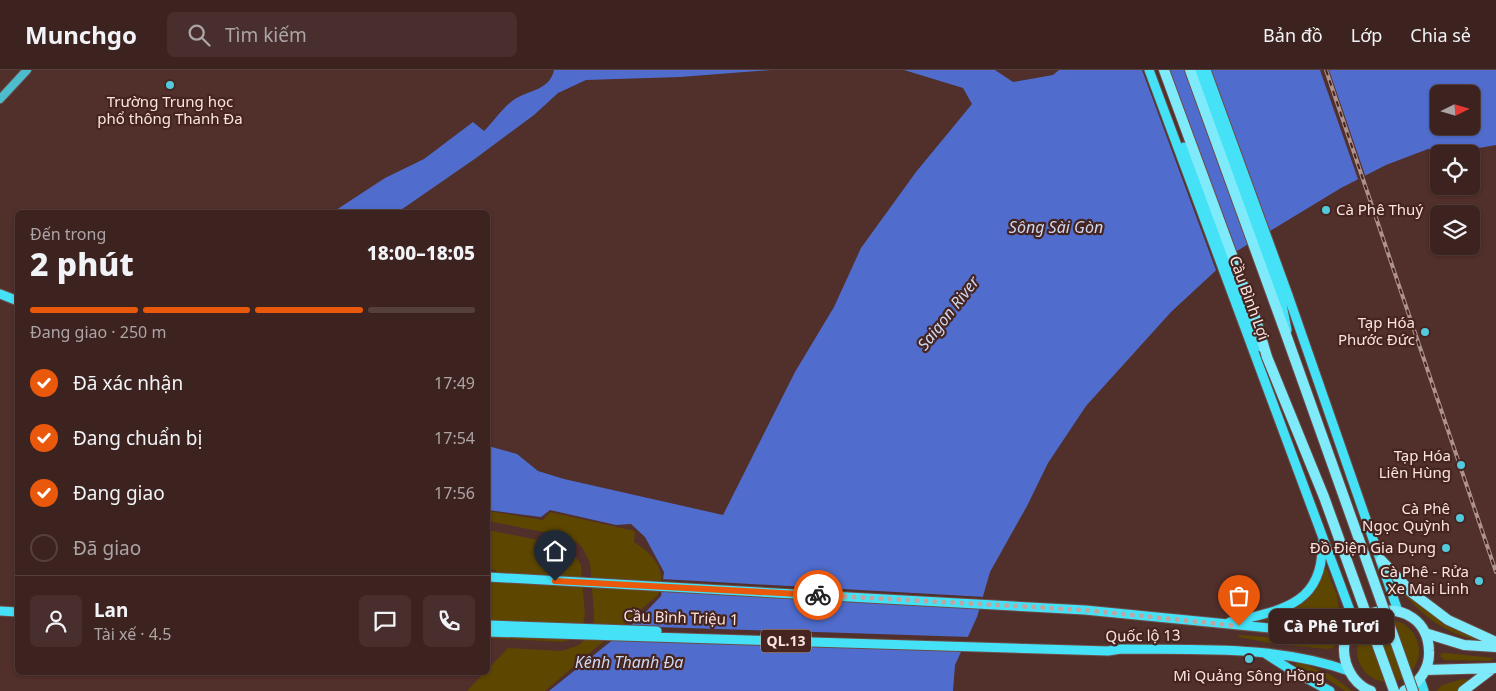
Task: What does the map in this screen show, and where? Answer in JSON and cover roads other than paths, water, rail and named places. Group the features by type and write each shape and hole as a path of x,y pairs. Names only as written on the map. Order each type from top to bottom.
{"highway":[{"name":"Cầu Bình Lợi","path":"1164,70 1267,357 1324,497 1394,691"},
{"name":"Cầu Bình Lợi","path":"1190,70 1413,691"},
{"path":"1271,294 1285,315"},
{"path":"1251,308 1255,336"},
{"path":"1381,560 1411,592 1448,620 1496,642"},
{"path":"1370,691 1356,682 1349,671 1345,658 1345,644 1353,627 1375,611 1398,611 1418,624 1425,634 1429,652 1422,675 1404,691"},
{"path":"1425,634 1464,645 1496,647"},
{"path":"1422,675 1495,668"},
{"path":"1462,691 1495,668"}],"main road":[{"path":"0,98 27,70"},
{"name":"Cầu Bình Lợi","path":"1149,70 1322,536 1353,627"},
{"name":"Cầu Bình Lợi","path":"1155,70 1255,336 1267,357"},
{"name":"Cầu Bình Lợi","path":"1198,70 1281,299 1288,340"},
{"path":"1206,70 1366,514 1398,611"},
{"path":"0,294 15,300"},
{"path":"1285,315 1305,349"},
{"path":"1241,320 1255,336 1255,356"},
{"path":"1220,624 1281,610 1303,596 1312,587 1318,573 1322,559 1322,536"},
{"name":"Quốc lộ 13","path":"491,577 1085,610 1299,631 1353,627"},
{"path":"0,611 15,612"},
{"name":"Cầu Bình Triệu 1","path":"490,625 1084,648"},
{"name":"Cầu Bình Triệu 1","path":"490,632 1084,648"},
{"name":"Quốc lộ 13","path":"1084,648 1266,653 1311,660 1349,671"},
{"path":"1266,653 1291,670 1330,691"},
{"path":"1422,675 1424,691"}],"water":[{"path":"554,70 771,70 680,77 586,80 558,93 534,115 401,210 336,210 385,178 424,159 473,122 484,131 511,102 544,86 552,77"},
{"name":"Sông Sài Gòn","path":"904,70 995,70 1013,82 1053,75 1059,70 1496,70 1496,145 1480,148 1480,145 1430,145 1430,149 1386,165 1341,188 1237,251 1171,312 1086,406 1048,463 1027,506 990,572 977,617 955,665 953,691 549,691 640,618 661,596 664,572 645,537 631,524 616,525 550,510 541,517 490,510 490,447 517,454 538,471 564,479 723,515 795,372 834,307 861,248 916,172 972,104 963,88"}],"railway":[{"path":"1326,70 1496,572"}],"place":[{"name":"Trường Trung học phổ thông Thanh Đa","path":"170,85"},
{"name":"Cà Phê Thuý","path":"1326,210"},
{"name":"Tạp Hóa Phước Đức","path":"1425,332"},
{"name":"Tạp Hóa Liên Hùng","path":"1461,465"},
{"name":"Cà Phê Ngọc Quỳnh","path":"1460,518"},
{"name":"Đồ Điện Gia Dụng","path":"1446,548"},
{"name":"Cà Phê - Rửa Xe Mai Linh","path":"1479,581"},
{"name":"Cà Phê Tươi","path":"1239,626"},
{"name":"Mì Quảng Sông Hồng","path":"1249,659"}],"water label":[{"name":"Saigon River","path":"948,313"},
{"name":"Kênh Thanh Đa","path":"629,662"}]}
